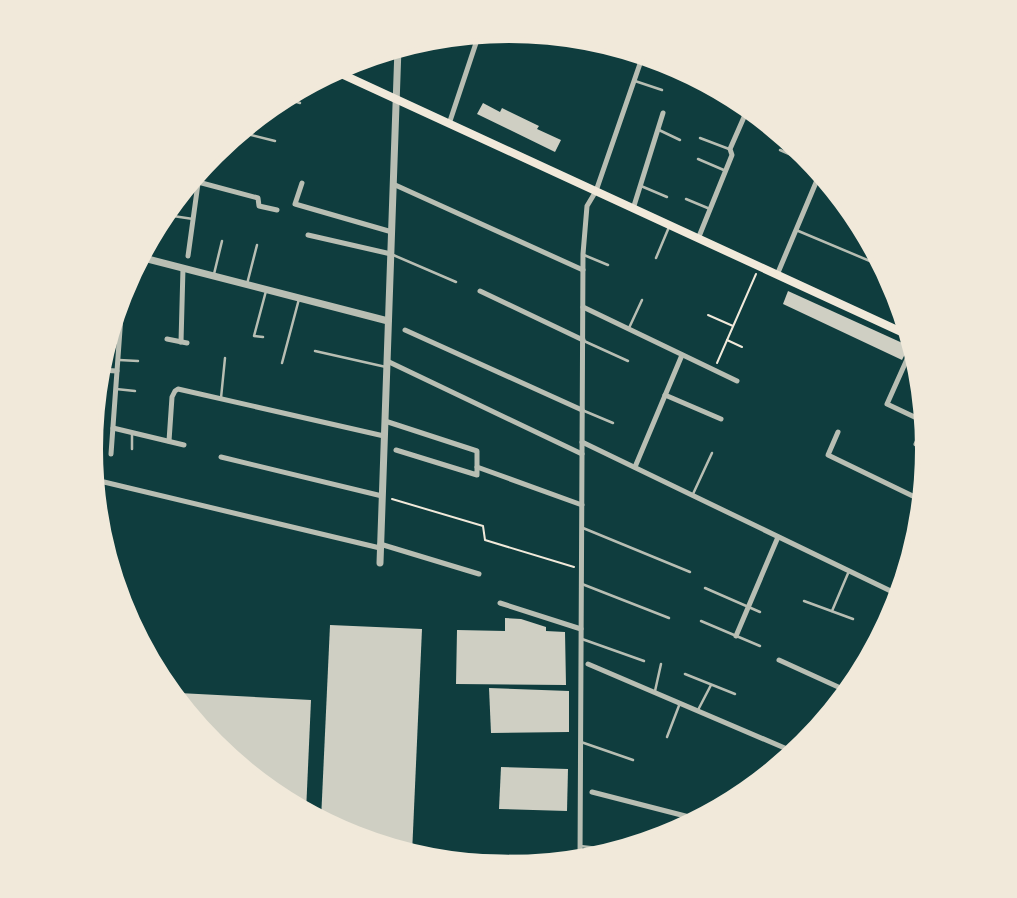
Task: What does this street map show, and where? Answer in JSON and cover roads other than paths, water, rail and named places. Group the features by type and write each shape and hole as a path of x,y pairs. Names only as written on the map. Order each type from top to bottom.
{"main road":[{"path":"343,75 901,333"}],"street":[{"path":"449,124 477,41"},
{"path":"380,563 398,56"},
{"path":"580,852 583,254 587,206 596,191 640,62"},
{"path":"633,209 663,113"},
{"path":"698,239 732,155 730,149 745,116"},
{"path":"777,275 817,180"},
{"path":"302,183 295,204 392,232"},
{"path":"393,184 583,270"},
{"path":"188,256 198,185 258,198 259,206 277,210"},
{"path":"308,235 391,254"},
{"path":"147,259 388,321"},
{"path":"168,339 184,342 183,268"},
{"path":"480,291 582,340"},
{"path":"583,307 738,381"},
{"path":"111,454 118,360 118,327"},
{"path":"405,330 582,410"},
{"path":"635,467 682,354"},
{"path":"907,358 887,404 916,418"},
{"path":"387,364 582,454"},
{"path":"107,370 117,371"},
{"path":"169,441 172,398 175,390 182,390 384,436"},
{"path":"665,395 721,419"},
{"path":"385,421 477,451 477,475 396,450"},
{"path":"113,428 184,445"},
{"path":"838,432 828,455 915,497"},
{"path":"582,442 892,591"},
{"path":"221,457 382,496"},
{"path":"477,467 582,505"},
{"path":"104,482 380,546 479,574"},
{"path":"736,636 778,537"},
{"path":"500,603 581,629"},
{"path":"779,660 840,689"},
{"path":"588,664 787,749"},
{"path":"592,792 688,817"}],"lane":[{"path":"634,80 662,90"},
{"path":"294,101 300,103"},
{"path":"658,130 680,140"},
{"path":"248,134 274,141"},
{"path":"700,138 730,149"},
{"path":"780,150 794,156"},
{"path":"698,159 726,170"},
{"path":"640,186 667,197"},
{"path":"686,199 710,209"},
{"path":"173,216 193,219"},
{"path":"656,258 669,226"},
{"path":"796,230 872,262"},
{"path":"214,276 222,241"},
{"path":"247,284 257,245"},
{"path":"391,254 456,282"},
{"path":"583,254 608,265"},
{"path":"263,337 254,336 266,290"},
{"path":"282,363 299,298"},
{"path":"629,329 642,300"},
{"path":"582,340 628,361"},
{"path":"315,351 387,364"},
{"path":"220,399 225,358"},
{"path":"118,360 138,361"},
{"path":"116,389 135,391"},
{"path":"582,410 612,423"},
{"path":"132,432 132,448"},
{"path":"692,495 712,453"},
{"path":"582,528 690,572"},
{"path":"832,612 849,571"},
{"path":"582,583 669,618"},
{"path":"705,588 760,612"},
{"path":"804,601 853,620"},
{"path":"701,621 760,646"},
{"path":"581,639 644,661"},
{"path":"654,692 661,664"},
{"path":"685,674 735,694"},
{"path":"698,711 711,685"},
{"path":"667,737 680,703"},
{"path":"581,742 633,760"},
{"path":"580,846 597,848"}]}
